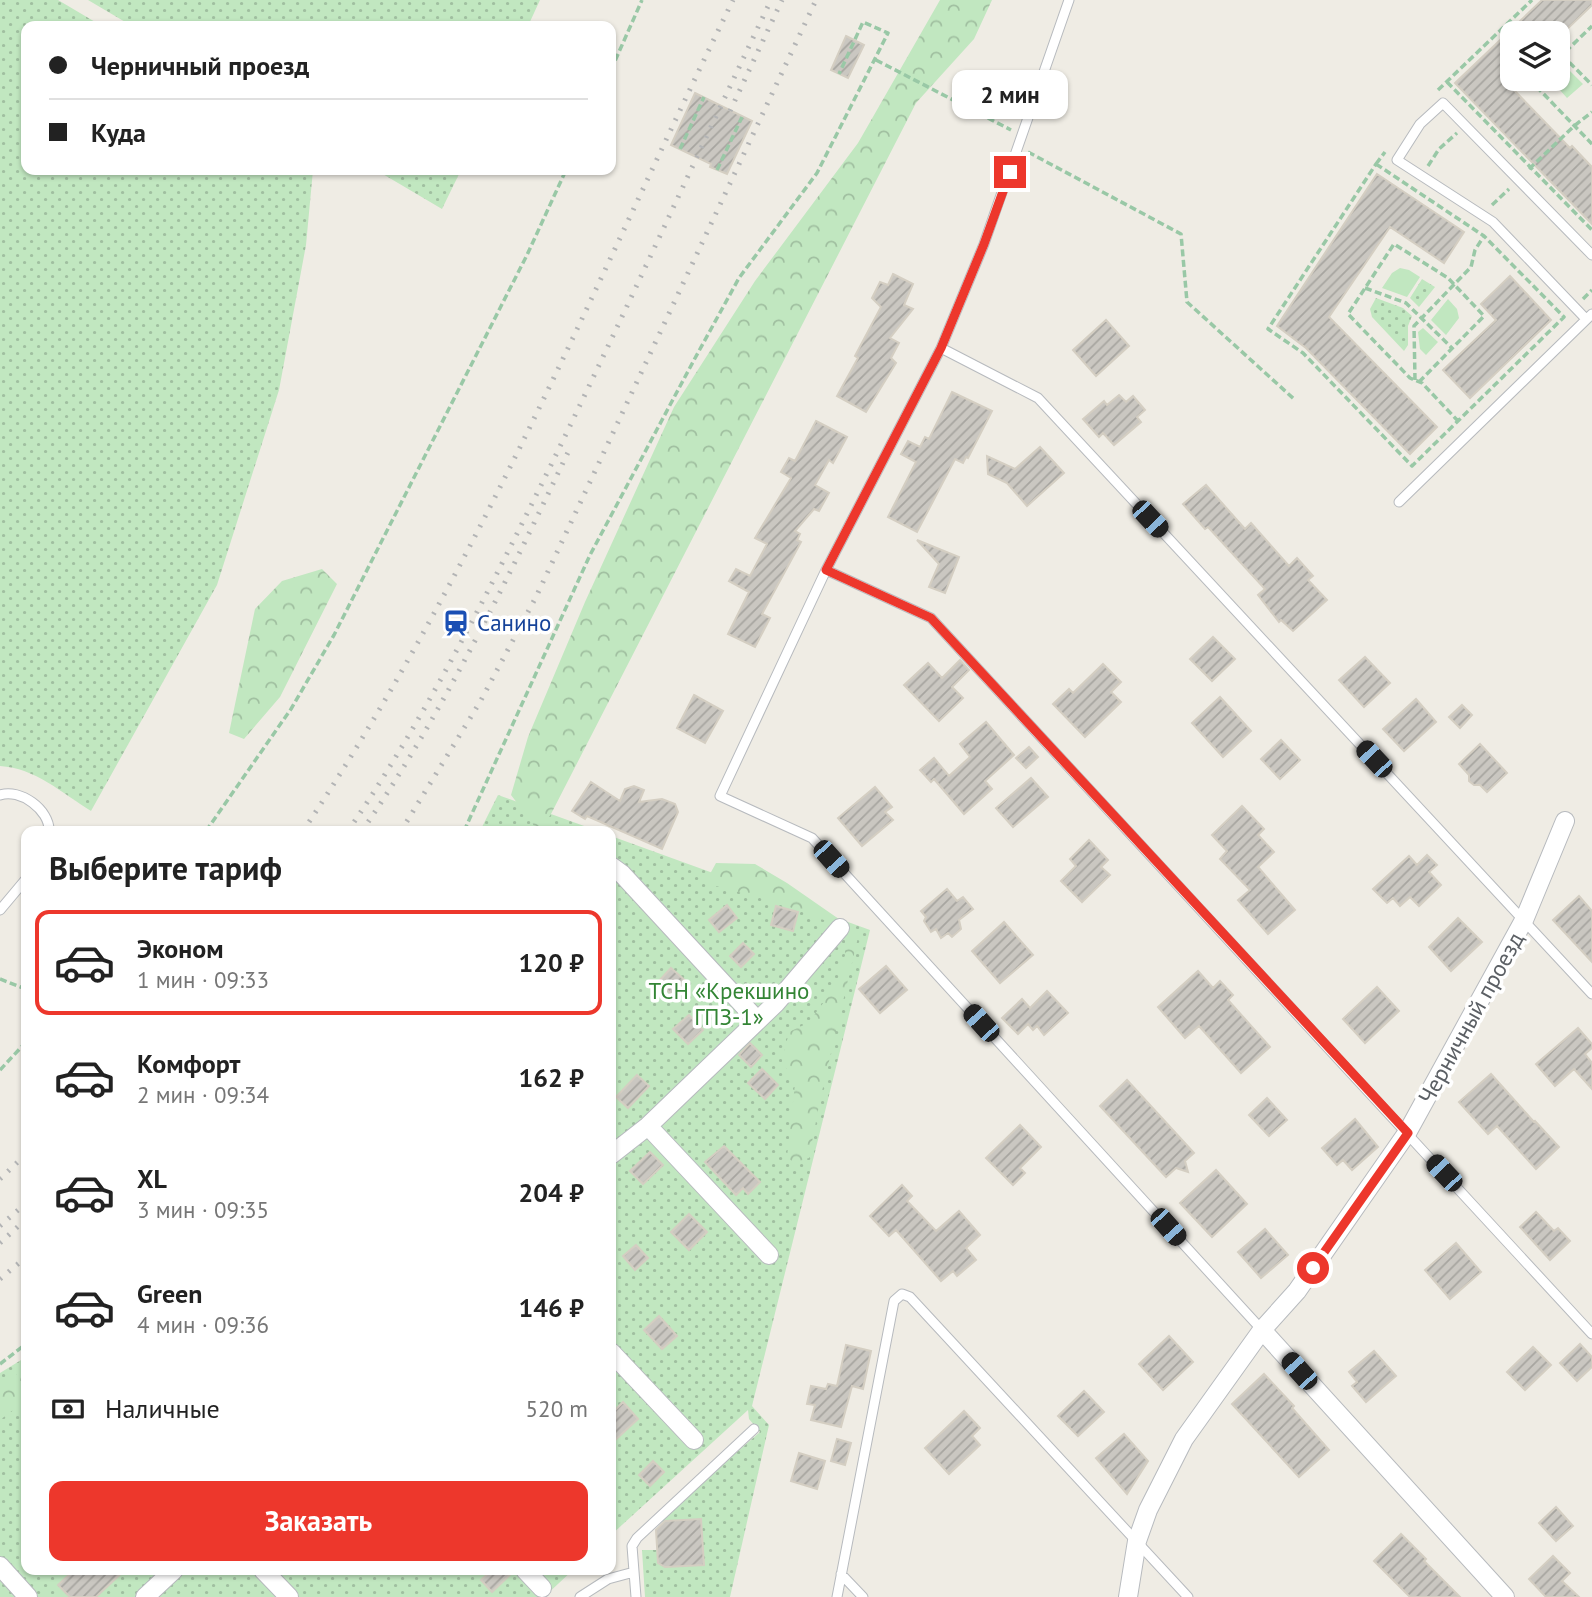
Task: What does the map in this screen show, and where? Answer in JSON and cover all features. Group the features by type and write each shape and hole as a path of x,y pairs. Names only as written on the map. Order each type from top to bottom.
{"street":[{"name":"Черничный проезд","path":"1128,1597 1137,1541 1148,1510 1184,1439 1262,1330 1297,1291 1408,1133 1524,920 1565,821"},
{"path":"616,870 757,1020"},
{"path":"616,1151 648,1126 776,1003 840,928"},
{"path":"648,1126 769,1255"},
{"path":"1262,1330 1505,1597"},
{"path":"616,1357 694,1440"},
{"path":"0,1566 28,1597"},
{"path":"145,1597 169,1575"},
{"path":"269,1575 289,1597"},
{"path":"530,1575 542,1588"}],"lane":[{"path":"1069,0 984,244 941,348 826,570 720,796 812,838 1262,1330"},
{"path":"1399,502 1589,317 1493,222 1397,160 1420,124 1443,103 1592,255"},
{"path":"941,348 1038,398 1592,994"},
{"path":"826,570 931,618 1592,1334"},
{"path":"0,795 6,793 20,796 32,802 43,813 49,826"},
{"path":"0,910 21,885"},
{"path":"837,1597 894,1301 902,1294 910,1297 1188,1597"},
{"path":"636,1597 632,1546 637,1538 754,1429"},
{"path":"580,1597 608,1579 634,1572"},
{"path":"841,1574 863,1597"}],"path":[{"path":"616,59 642,0"},
{"path":"1437,91 1532,0"},
{"path":"466,826 590,555 739,278 817,173 888,33 863,22 839,74"},
{"path":"1570,47 1592,26"},
{"path":"876,60 1022,136"},
{"path":"1570,63 1592,85"},
{"path":"1447,82 1592,230"},
{"path":"1541,91 1592,144"},
{"path":"680,149 704,97"},
{"path":"1470,226 1574,125 1592,112"},
{"path":"1413,188 1439,149 1477,113"},
{"path":"718,170 743,117"},
{"path":"1376,164 1484,236 1564,317 1412,466 1303,353 1268,329 1376,164 1390,145"},
{"path":"1018,147 1181,234 1186,302 1294,399"},
{"path":"209,826 291,709 334,635 527,255 564,175"},
{"path":"1417,381 1414,326 1471,267 1475,250 1484,236"},
{"path":"1417,381 1484,316 1448,278 1394,244 1348,314 1410,378 1417,381 1458,421"},
{"path":"1365,288 1406,303 1452,348"},
{"path":"0,979 21,987"},
{"path":"0,1070 21,1047"},
{"path":"0,1364 21,1348"}],"green space":[{"path":"0,0 58,0 94,21 21,21 21,175 313,175 306,245 279,390 217,585 91,811 37,776 0,766"},
{"path":"88,0 540,0 530,21 124,21"},
{"path":"940,0 992,0 974,39 916,103 551,814 543,826 534,826 528,813 511,795 528,737 585,602 674,407 755,281 858,143"},
{"path":"1570,71 1583,84 1567,98 1561,91 1570,91"},
{"path":"384,175 459,175 442,209"},
{"path":"1400,268 1420,277 1407,297 1382,288 1392,273"},
{"path":"1422,279 1435,287 1419,307 1410,298"},
{"path":"1376,298 1403,308 1412,316 1408,326 1408,345 1404,351 1372,317 1370,309"},
{"path":"1448,299 1457,309 1459,318 1446,335 1431,320"},
{"path":"1423,328 1438,342 1426,355 1420,349 1418,332"},
{"path":"322,569 337,584 280,697 244,739 229,733 255,609 282,581"},
{"path":"498,795 584,826 482,826"},
{"name":"ТСН «Крекшино ГПЗ-1»","path":"616,838 870,930 752,1406 769,1425 730,1597 645,1597 642,1550 657,1550 658,1563 665,1567 704,1565 701,1519 656,1522 760,1432 749,1419 748,1410 616,1530"},
{"path":"716,863 755,864 859,933 809,1158 794,1163 787,1157 795,1084 782,1061 789,1032 808,1023 836,986 845,955 845,928 779,903 705,883"},
{"path":"21,1360 21,1575 568,1575 544,1597 0,1597 0,1373"},
{"path":"21,1371 21,1404 0,1420 0,1387"}],"building":[{"path":"1542,0 1592,0 1592,5 1570,26 1570,21 1520,21"},
{"path":"846,36 864,45 848,78 831,70"},
{"path":"1500,40 1500,91 1515,91 1592,167 1592,224 1455,83"},
{"path":"695,93 752,121 727,174 671,145"},
{"path":"1377,174 1464,232 1444,263 1390,227 1329,317 1437,427 1410,454 1306,348 1277,326"},
{"path":"893,274 913,284 904,305 913,309 890,338 899,343 891,358 896,363 866,412 837,396 881,307 872,298 880,282 888,285"},
{"path":"1510,276 1551,320 1470,398 1443,370 1496,320 1481,304"},
{"path":"1106,320 1129,346 1096,376 1073,350"},
{"path":"952,392 992,411 968,458 966,457 963,463 955,459 917,532 888,517 916,462 901,454 908,441 920,447 925,437 929,439"},
{"path":"1119,395 1126,402 1133,396 1145,410 1137,417 1141,422 1114,445 1103,433 1099,437 1083,419 1104,401 1107,405"},
{"path":"816,421 847,437 833,463 829,460 815,485 829,493 819,511 814,509 795,531 800,534 797,540 801,542 762,614 770,618 755,647 728,634 749,592 729,581 736,569 750,576 767,544 755,538 791,478 781,472 789,458 795,461"},
{"path":"1040,447 1064,473 1027,506 1007,483 988,474 987,456 1015,469"},
{"path":"1206,485 1245,529 1251,523 1289,566 1297,558 1313,576 1308,580 1327,600 1293,631 1281,620 1279,622 1258,595 1265,589 1183,504"},
{"path":"917,540 959,557 945,593 929,587 939,564"},
{"path":"1213,637 1235,659 1212,681 1190,659"},
{"path":"1365,657 1390,683 1364,707 1339,680"},
{"path":"960,660 969,670 952,687 963,698 939,721 904,685 928,663 942,678"},
{"path":"1103,664 1121,682 1111,692 1121,702 1085,737 1053,704 1069,689 1073,693"},
{"path":"694,695 723,711 705,743 677,728"},
{"path":"1220,697 1251,731 1223,757 1192,723"},
{"path":"1416,699 1436,722 1404,751 1383,729"},
{"path":"1462,705 1472,715 1460,728 1449,717"},
{"path":"986,722 1014,755 985,781 992,789 964,814 934,779 931,782 920,770 934,758 949,776 970,757 960,744"},
{"path":"1281,740 1300,760 1280,779 1261,759"},
{"path":"1480,744 1507,773 1487,792 1480,785 1469,781 1469,775 1459,764"},
{"path":"1029,747 1038,757 1026,768 1016,758"},
{"path":"1031,778 1048,797 1013,827 996,808"},
{"path":"591,782 620,801 625,789 634,786 644,790 639,802 662,799 675,804 678,812 662,849 616,829 616,826 587,816 585,819 572,811"},
{"path":"875,787 892,807 885,812 893,820 862,846 838,818"},
{"path":"1242,806 1264,829 1258,835 1274,852 1258,867 1295,910 1268,934 1238,900 1250,890 1220,859 1227,851 1212,835"},
{"path":"1089,840 1108,860 1101,867 1110,875 1082,902 1061,881 1076,866 1070,859"},
{"path":"1427,855 1437,865 1429,872 1441,885 1419,906 1410,897 1400,906 1393,898 1387,903 1373,889 1409,856 1417,865"},
{"path":"947,889 957,901 963,897 973,909 959,920 961,929 952,937 948,933 941,938 936,929 931,932 921,911"},
{"path":"1579,896 1592,911 1592,962 1553,920"},
{"path":"727,905 737,918 719,932 709,920"},
{"path":"776,906 798,912 793,931 771,925"},
{"path":"1458,918 1482,942 1451,971 1429,947"},
{"path":"1004,922 1033,955 1000,983 972,951"},
{"path":"743,943 754,954 741,967 730,956"},
{"path":"886,966 907,990 880,1013 859,989"},
{"path":"671,968 688,983 675,997 658,982"},
{"path":"1198,971 1213,988 1220,981 1233,995 1228,1000 1270,1047 1241,1073 1199,1026 1185,1038 1158,1007"},
{"path":"1377,987 1399,1011 1365,1043 1343,1019"},
{"path":"1047,991 1068,1013 1044,1035 1037,1026 1033,1030 1028,1024 1018,1034 1002,1018 1022,999 1030,1008"},
{"path":"689,1015 703,1030 688,1044 673,1029"},
{"path":"1578,1028 1592,1044 1592,1048 1585,1054 1592,1063 1592,1089 1574,1069 1555,1086 1536,1064"},
{"path":"750,1043 762,1055 751,1067 739,1055"},
{"path":"762,1069 778,1085 765,1099 748,1083"},
{"path":"1491,1074 1559,1147 1536,1169 1497,1126 1488,1134 1459,1102"},
{"path":"637,1075 649,1086 628,1108 616,1097"},
{"path":"1127,1080 1194,1153 1185,1161 1188,1172 1176,1168 1166,1177 1100,1106"},
{"path":"1267,1098 1287,1120 1269,1136 1249,1115"},
{"path":"1355,1119 1378,1147 1352,1170 1343,1160 1337,1165 1322,1148"},
{"path":"1020,1125 1041,1147 1020,1168 1025,1173 1013,1185 986,1158"},
{"path":"724,1146 760,1182 748,1194 743,1188 736,1195 705,1162"},
{"path":"650,1152 663,1165 643,1184 630,1171"},
{"path":"1216,1170 1247,1204 1212,1237 1180,1203"},
{"path":"902,1185 912,1196 907,1201 936,1231 959,1211 980,1235 966,1248 976,1260 957,1276 953,1271 941,1281 896,1230 889,1236 870,1216"},
{"path":"1536,1212 1554,1231 1558,1228 1570,1241 1550,1260 1520,1227"},
{"path":"689,1214 707,1232 689,1250 671,1232"},
{"path":"1265,1229 1288,1255 1261,1278 1238,1252"},
{"path":"1456,1243 1481,1272 1450,1299 1425,1270"},
{"path":"636,1245 648,1258 635,1270 623,1256"},
{"path":"659,1316 677,1336 662,1349 644,1330"},
{"path":"1169,1336 1193,1362 1163,1390 1139,1364"},
{"path":"1580,1344 1592,1357 1592,1367 1577,1381 1560,1363"},
{"path":"846,1345 871,1351 863,1389 852,1386 841,1427 811,1420 815,1405 807,1404 811,1386 826,1389 828,1384 837,1386"},
{"path":"1533,1347 1551,1365 1525,1390 1507,1372"},
{"path":"1374,1351 1396,1376 1366,1402 1352,1386 1357,1382 1349,1372"},
{"path":"1264,1374 1329,1450 1299,1477 1232,1404"},
{"path":"1084,1391 1104,1412 1078,1436 1058,1416"},
{"path":"623,1402 638,1419 616,1439 616,1409"},
{"path":"964,1411 980,1428 972,1436 980,1445 949,1474 925,1448"},
{"path":"1124,1434 1148,1461 1127,1494 1096,1458"},
{"path":"837,1439 851,1443 845,1465 831,1461"},
{"path":"799,1453 825,1461 817,1489 791,1481"},
{"path":"653,1461 664,1472 650,1486 639,1475"},
{"path":"1556,1507 1573,1526 1556,1541 1539,1523"},
{"path":"701,1519 704,1565 665,1567 658,1563 656,1530 665,1521"},
{"path":"1401,1534 1460,1597 1410,1597 1374,1561"},
{"path":"1553,1556 1570,1573 1562,1581 1579,1597 1546,1597 1529,1579"},
{"path":"69,1575 120,1575 96,1597 70,1597 58,1585"},
{"path":"486,1575 510,1575 492,1592 481,1580"}],"railway":[{"path":"306,826 366,732 479,528 583,317 733,0"},
{"path":"351,826 431,697 504,559 579,407 771,0"},
{"path":"730,111 782,0"},
{"path":"404,826 480,702 536,597 816,0"},
{"path":"365,826 421,738 474,643 571,446"},
{"path":"0,1179 21,1159"},
{"path":"0,1226 21,1207"},
{"path":"0,1243 21,1224"},
{"path":"0,1279 21,1261"}],"place":[{"name":"Санино","path":"456,623"}],"route":[{"path":"1010,172 941,348 826,570 931,618 1408,1133 1313,1268"}]}
